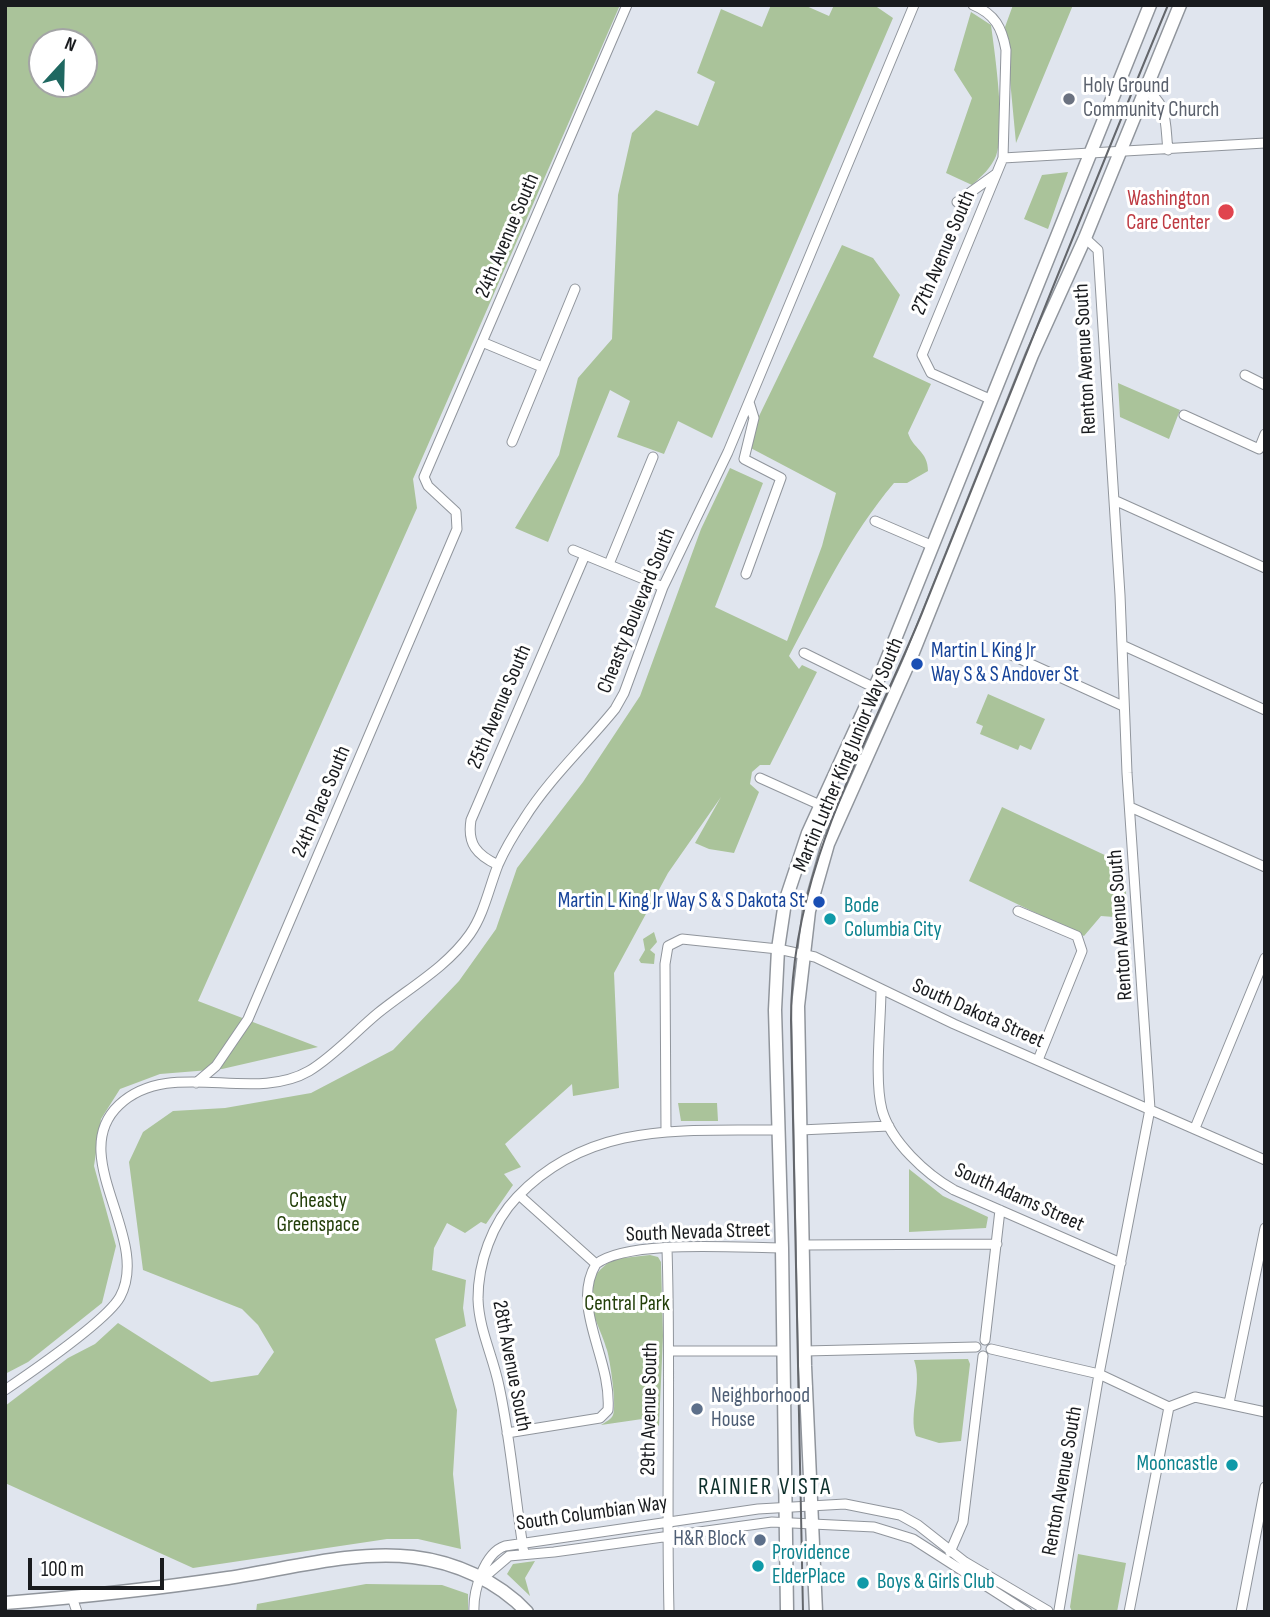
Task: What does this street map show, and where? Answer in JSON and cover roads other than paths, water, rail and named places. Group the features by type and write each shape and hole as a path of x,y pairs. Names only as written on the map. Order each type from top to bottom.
{"main road":[{"name":"Martin Luther King Junior Way South","path":"786,1612 782,1248 775,1010 778,949 785,902 798,859 933,546 1150,5"},
{"name":"Martin Luther King Junior Way South","path":"816,1612 805,1351 798,1006 802,954 813,892 832,835 914,650 1032,355 1085,238 1180,5"},
{"path":"5,1604 184,1585 386,1556 422,1559 482,1579 502,1589 527,1612"}],"street":[{"name":"24th Avenue South","path":"458,522 456,512 425,482 626,5"},
{"name":"Cheasty Boulevard South","path":"5,1390 103,1317 112,1309 124,1289 128,1262 126,1247 102,1165 103,1138 112,1114 120,1104 145,1089 196,1083 269,1082 307,1072 378,1012 433,971 463,942 479,916 498,865 533,805 615,709 630,678 663,587 750,402 914,5"},
{"path":"974,5 988,13 1003,35 1006,50 1003,158 1089,156 1265,143"},
{"path":"1144,90 1162,104 1168,150"},
{"name":"27th Avenue South","path":"992,400 931,373 923,362 923,346 1003,158"},
{"path":"957,202 997,173"},
{"name":"Renton Avenue South","path":"1060,1611 1099,1374 1150,1109 1123,706 1122,645 1098,250 1085,238"},
{"path":"512,442 575,289"},
{"path":"482,342 542,367"},
{"path":"1245,375 1265,385"},
{"path":"746,574 781,478 744,459 754,418 750,402"},
{"path":"1184,415 1259,449 1265,434"},
{"path":"609,564 653,457"},
{"path":"1114,500 1265,568"},
{"path":"875,521 933,546"},
{"name":"24th Place South","path":"196,1083 216,1066 248,1019 458,522"},
{"path":"573,550 663,587"},
{"name":"25th Avenue South","path":"498,865 478,854 473,846 471,820 585,555"},
{"path":"1122,645 1265,709"},
{"path":"998,649 1123,706"},
{"path":"804,653 874,688"},
{"path":"760,778 820,805"},
{"path":"1130,807 1265,867"},
{"path":"1018,911 1077,936 1082,944 1082,951 1038,1060"},
{"name":"South Dakota Street","path":"666,1131 665,964 668,946 682,939 778,949 828,962 881,989 1265,1160"},
{"path":"1195,1128 1265,958"},
{"path":"800,1130 889,1126 881,1101 881,989"},
{"name":"South Adams Street","path":"889,1126 916,1160 939,1181 1121,1263"},
{"path":"507,1433 600,1418 608,1407 604,1367 586,1304 590,1277 596,1265 519,1195 537,1178 572,1154 615,1139 666,1131 779,1130"},
{"name":"28th Avenue South","path":"519,1195 501,1217 486,1250 478,1289 481,1326 497,1377 507,1433 523,1549"},
{"path":"1000,1210 985,1340 992,1349 1099,1374 1169,1407 1195,1397 1265,1412"},
{"path":"1229,1403 1265,1228"},
{"path":"803,1245 997,1244"},
{"name":"South Nevada Street","path":"596,1265 621,1252 782,1248"},
{"name":"29th Avenue South","path":"667,1249 670,1351 667,1522 669,1612"},
{"path":"805,1351 976,1347 985,1340"},
{"path":"945,1559 963,1522 982,1356 976,1347"},
{"path":"982,1356 992,1349"},
{"path":"670,1351 782,1351"},
{"path":"1129,1612 1169,1407"},
{"path":"1241,1612 1265,1487"},
{"name":"South Columbian Way","path":"482,1579 503,1560 523,1549 667,1522 812,1505 845,1504 880,1509 918,1525 965,1562 1048,1611"},
{"name":"South Columbian Way","path":"523,1549 667,1538 785,1522 874,1527 913,1539 1027,1612"},
{"path":"474,1612 474,1600 482,1579"},
{"path":"72,1597 77,1612"},
{"path":"1048,1611 1060,1611"}],"tram line":[{"path":"803,1612 791,1020 794,964 804,911 836,810 922,613 1168,5"}],"place":[{"name":"Holy Ground Community Church","path":"1069,99"},
{"name":"Washington Care Center","path":"1226,212"},
{"name":"Martin L King Jr Way S & S Andover St","path":"917,664"},
{"name":"Martin L King Jr Way S & S Dakota St","path":"819,902"},
{"name":"Bode Columbia City","path":"830,919"},
{"name":"Neighborhood House","path":"697,1409"},
{"name":"Mooncastle","path":"1232,1465"},
{"name":"H&R Block","path":"760,1540"},
{"name":"Providence ElderPlace","path":"758,1566"},
{"name":"Boys & Girls Club","path":"863,1583"}],"district":[{"name":"RAINIER VISTA","path":"765,1488"}],"park label":[{"name":"Cheasty Greenspace","path":"318,1214"},
{"name":"Central Park","path":"627,1305"}]}
